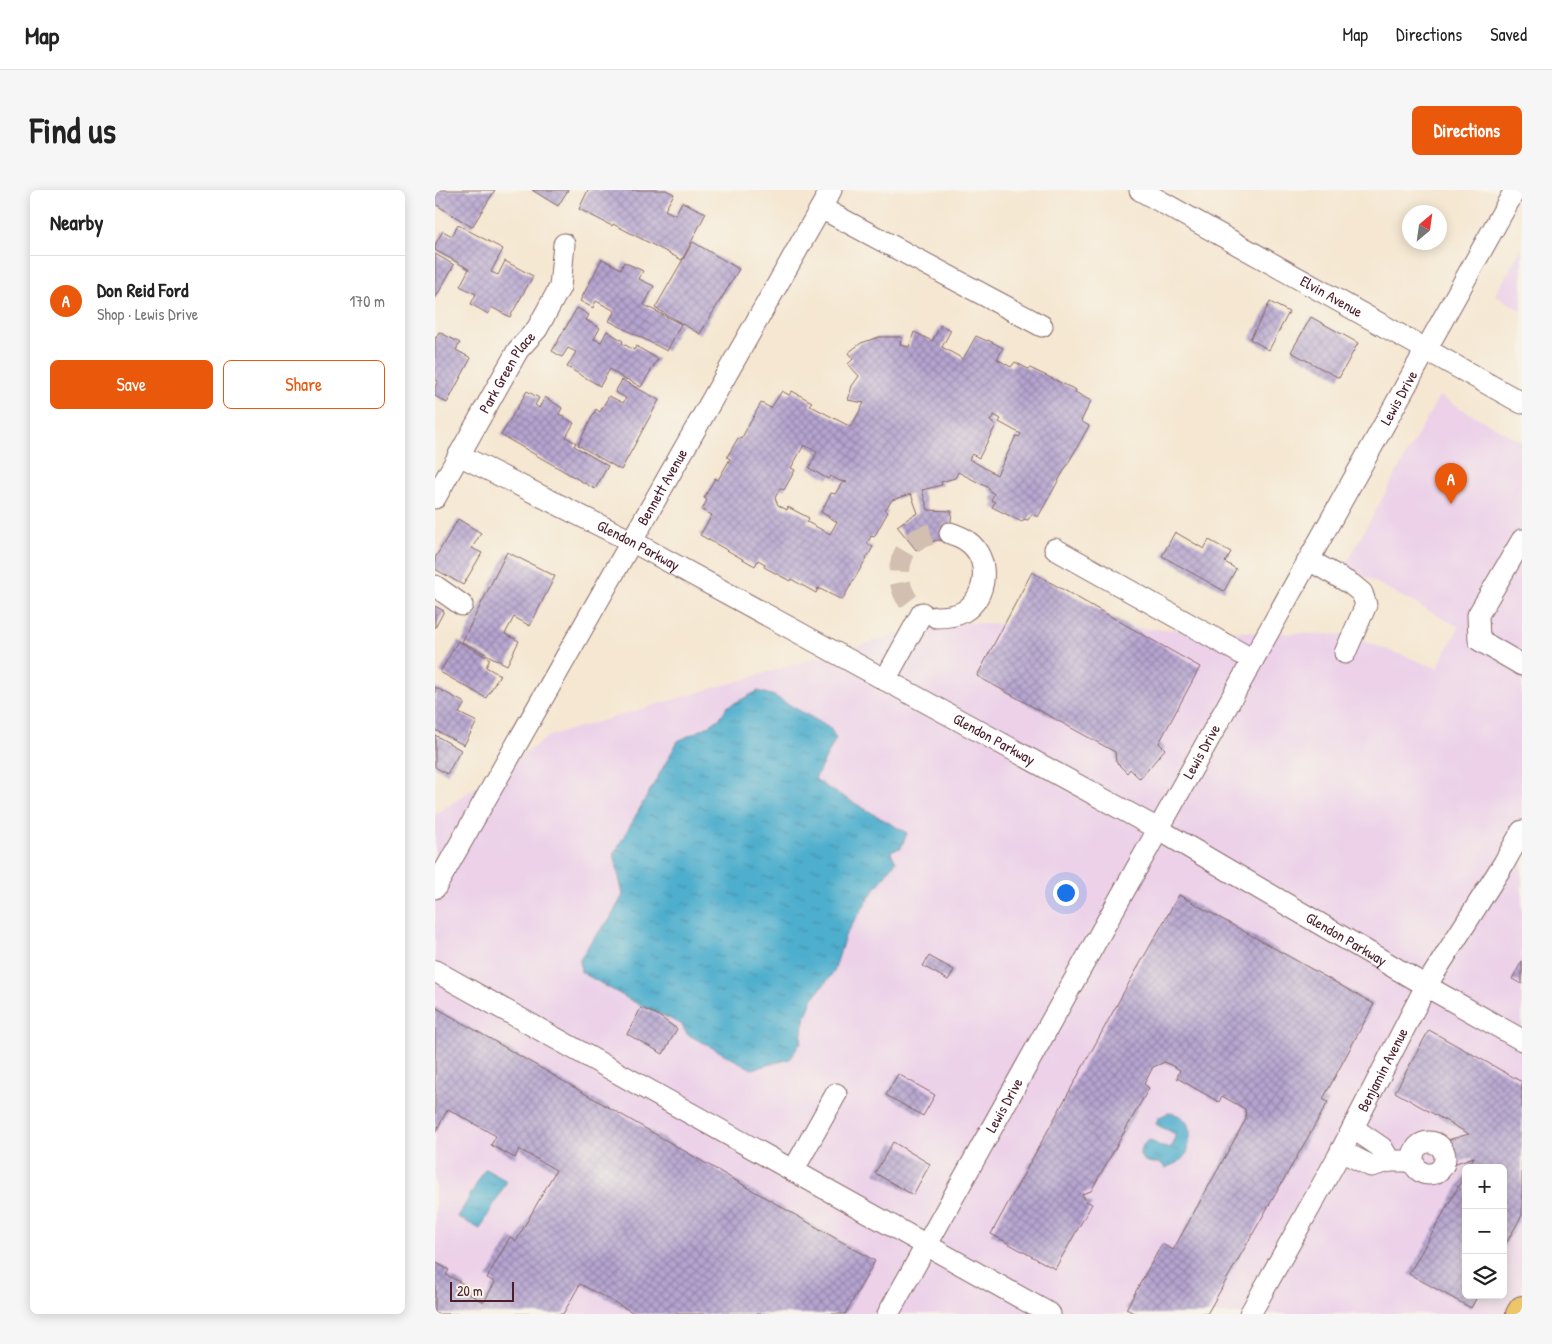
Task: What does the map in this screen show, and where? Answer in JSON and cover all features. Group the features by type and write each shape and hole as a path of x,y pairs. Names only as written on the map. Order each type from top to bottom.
{"main road":[{"path":"1519,1314 1522,1309"}],"street":[{"name":"Lewis Drive","path":"888,1314 1515,190"},
{"name":"Elvin Avenue","path":"1149,192 1522,403"},
{"path":"826,199 1042,326"},
{"name":"Bennett Avenue","path":"435,888 826,199"},
{"name":"Park Green Place","path":"435,498 518,350 537,329 560,287 564,244"},
{"name":"Glendon Parkway","path":"459,455 633,542 1158,829 1522,1040"},
{"path":"885,680 929,615 950,617 963,612 981,592 984,578 983,564 977,552 968,541 949,533"},
{"path":"1522,540 1478,615 1479,640 1522,664"},
{"path":"1055,549 1253,660"},
{"path":"1309,560 1351,584 1361,593 1366,605 1345,653"},
{"path":"435,586 462,605"},
{"name":"Benjamin Avenue","path":"1250,1314 1341,1151 1426,986 1514,864 1522,831"},
{"path":"435,971 1051,1314"},
{"path":"793,1171 836,1094"},
{"path":"1353,1128 1383,1148 1390,1162"},
{"path":"1341,1151 1371,1166 1390,1162 1412,1161"}],"shaded area":[{"path":"1522,247 1522,311 1495,295"},
{"path":"1439,396 1522,442 1522,1314 435,1314 435,815 549,736 940,622 1348,635 1437,668 1459,627 1345,566"}],"water":[{"path":"758,691 774,696 830,728 836,738 815,779 907,833 901,848 892,850 891,853 896,861 872,893 845,936 834,972 813,998 803,1023 801,1042 790,1059 752,1069 687,1034 681,1024 634,1002 581,972 580,959 592,940 610,919 623,895 614,854 678,741 707,727 719,719 727,707"},
{"path":"1168,1113 1184,1119 1189,1127 1190,1138 1188,1150 1183,1159 1165,1168 1161,1163 1150,1162 1141,1158 1140,1151 1149,1140 1166,1148 1172,1146 1175,1135 1156,1124 1158,1118"},
{"path":"485,1169 507,1181 480,1229 458,1217"}],"building":[{"path":"438,190 495,190 472,227 435,204 435,194"},
{"path":"532,190 568,190 558,206"},
{"path":"588,190 666,190 674,194 665,210 675,215 682,202 706,213 682,260 613,224 612,226 579,209"},
{"path":"458,225 503,249 491,272 498,275 505,261 533,276 510,317 491,307 488,314 471,304 476,294 460,286 469,269 435,250 435,245 443,231 452,236"},
{"path":"693,242 739,269 700,334 655,308"},
{"path":"435,254 454,265 435,299"},
{"path":"602,259 621,269 624,262 643,271 639,279 654,286 644,305 681,324 667,351 609,321 615,311 596,301 593,308 580,301"},
{"path":"1270,302 1289,312 1269,350 1250,339"},
{"path":"577,308 589,315 586,320 600,328 594,339 601,342 607,331 634,350 636,346 658,359 641,387 610,369 600,386 567,367 576,352 568,348 562,357 552,351"},
{"path":"1311,317 1358,343 1339,378 1291,352"},
{"path":"941,325 951,330 942,347 963,359 976,336 988,340 1003,348 997,359 1011,367 1015,362 1028,369 1030,368 1076,390 1075,392 1091,401 1081,421 1089,426 1038,517 1032,514 1028,520 1024,519 1022,522 992,507 995,502 991,500 994,494 989,488 958,472 955,478 941,482 942,485 922,490 928,510 952,511 949,541 938,540 916,550 897,526 918,513 911,494 892,500 885,510 888,512 874,537 871,536 867,544 873,547 842,600 818,588 816,593 791,579 790,581 764,567 765,564 758,560 755,566 700,535 712,515 702,510 707,500 704,498 715,478 718,480 730,459 727,457 738,438 741,439 761,403 771,408 782,391 789,395 792,391 812,402 809,405 851,427 864,403 848,400 852,386 859,376 848,364 853,359 848,353 861,343 879,337 902,337 900,345 909,347 914,332 932,341","holes":["994,415 1001,419 999,422 1021,434 1019,437 1016,436 997,475 969,459 972,454 979,458 996,425 990,421","804,445 817,452 809,468 828,479 830,476 847,482 842,483 835,494 831,493 821,512 837,522 830,534 807,522 809,518 788,507 787,510 778,505 775,498 780,488 784,490 795,470 791,468"]},
{"path":"439,332 460,343 456,350 471,358 447,403 435,396 435,387 438,381 435,379 435,337"},
{"path":"622,380 659,400 621,470 578,445 596,409 600,412 609,396 623,403 626,398 615,392"},
{"path":"527,391 539,398 535,405 539,408 545,397 562,408 559,414 574,423 566,437 576,443 574,446 608,466 595,489 501,435"},
{"path":"458,519 481,533 472,548 482,553 463,585 435,569 435,558"},
{"path":"1175,532 1204,549 1209,540 1231,552 1225,562 1236,569 1224,591 1162,556"},
{"path":"507,552 555,576 530,626 514,617 505,634 519,641 507,665 462,642"},
{"path":"1032,572 1200,667 1159,743 1165,749 1140,779 1130,769 1127,773 1116,762 1115,752 977,676"},
{"path":"435,606 444,611 435,628"},
{"path":"458,641 490,659 486,667 500,675 486,698 440,672"},
{"path":"435,687 465,703 459,713 477,722 464,745 435,730"},
{"path":"435,735 461,750 447,774 435,767"},
{"path":"1179,895 1374,1004 1323,1099 1328,1102 1207,1314 1136,1314 1126,1309 1162,1244 1173,1250 1246,1119 1245,1109 1222,1096 1219,1102 1177,1078 1180,1070 1165,1062 1153,1067 1144,1084 1149,1088 1091,1191 1082,1194 1086,1201 1092,1204 1055,1269 991,1234"},
{"path":"929,956 954,970 948,980 923,966"},
{"path":"1522,961 1522,984 1512,979"},
{"path":"435,1007 875,1261 845,1314 636,1314 580,1284 563,1314 435,1314 435,1262 449,1270 446,1275 466,1285 463,1291 484,1302 495,1282 487,1278 510,1237 516,1241 556,1170 519,1149 515,1158 491,1145 496,1136 448,1109 435,1133"},
{"path":"641,1008 656,1014 677,1029 663,1054 627,1034"},
{"path":"1429,1030 1522,1082 1522,1215 1507,1242 1507,1164 1470,1164 1474,1157 1450,1165 1444,1141 1469,1134 1395,1092"},
{"path":"898,1074 935,1095 923,1116 886,1095"},
{"path":"893,1142 930,1164 913,1195 875,1173"},
{"path":"1462,1180 1462,1299 1476,1299 1471,1308 1409,1274"}],"tunnel":[{"path":"936,617 921,612 907,599 900,582 901,562 904,553 910,545 919,539 939,533 950,533"}],"place":[{"name":"Don Reid Ford","path":"1451,504"}]}
